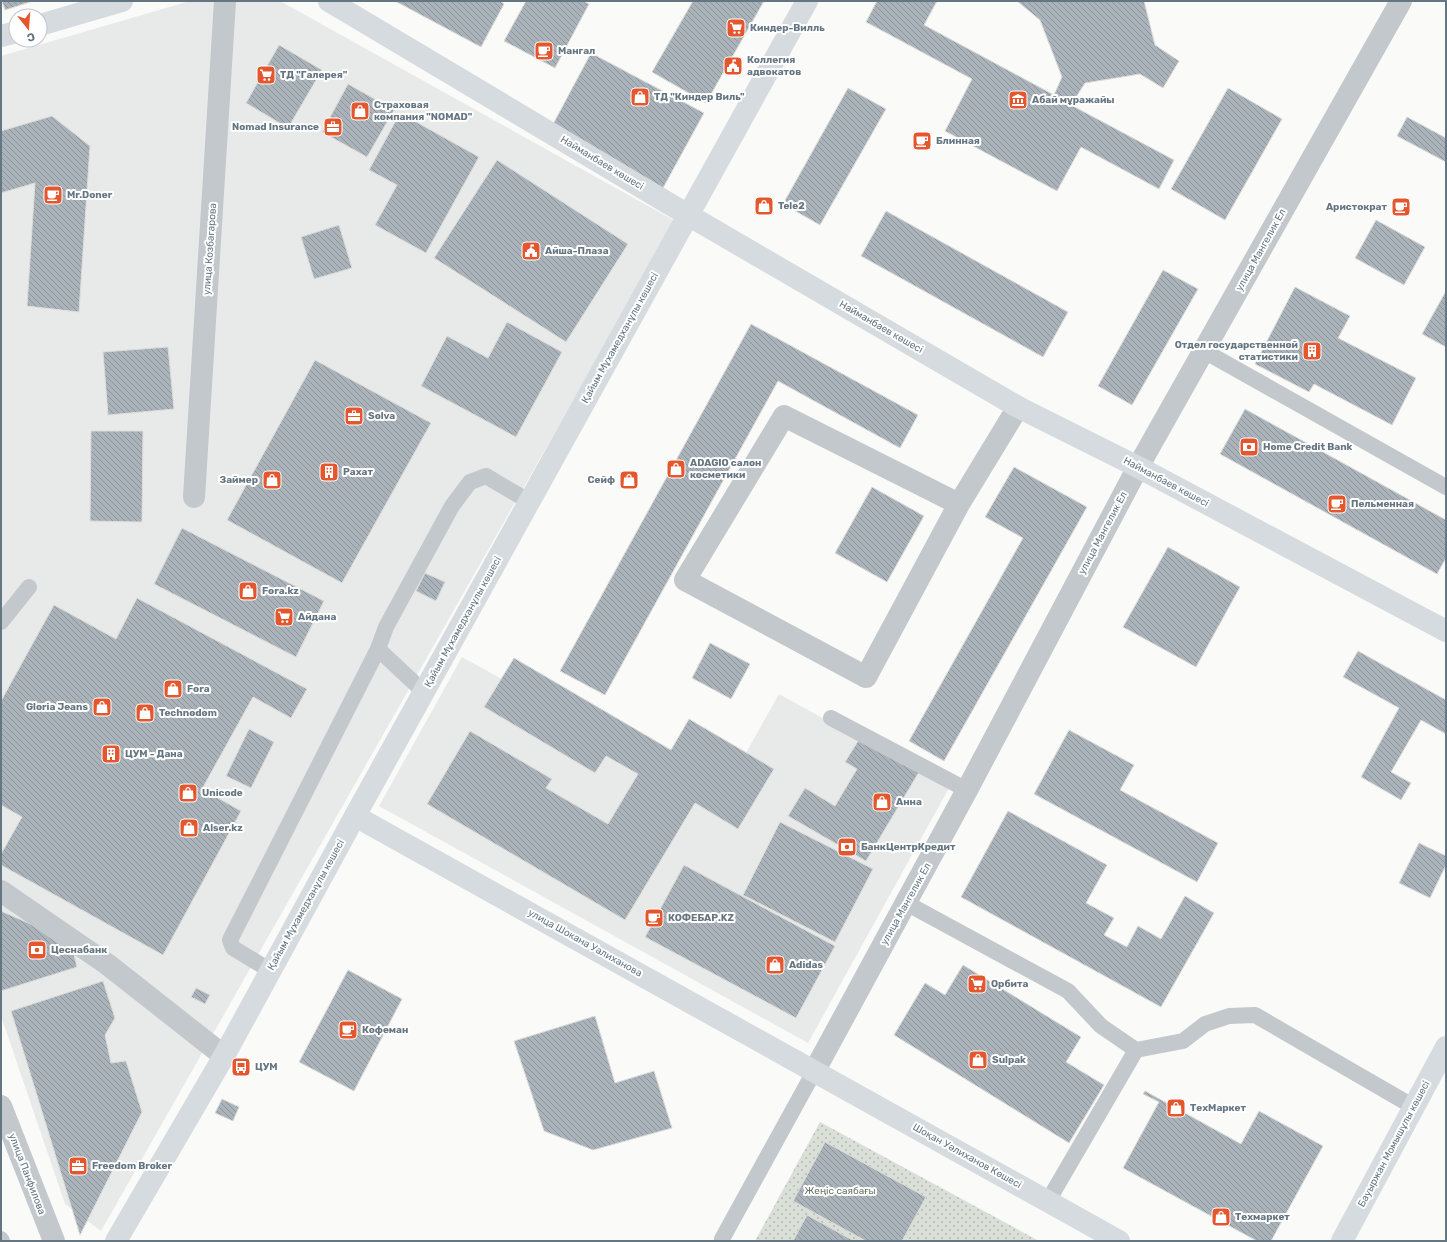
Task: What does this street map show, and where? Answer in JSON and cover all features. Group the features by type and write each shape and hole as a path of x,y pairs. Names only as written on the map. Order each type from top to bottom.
{"street":[{"path":"48,23 122,1"},
{"name":"улица Козбагарова","path":"194,497 225,1"},
{"name":"Найманбаев көшесі","path":"329,1 688,215 1018,407 1138,467 1446,631"},
{"name":"Қайым Мұхамедханұлы көшесі","path":"116,1241 224,1056 355,816 807,1"},
{"name":"улица Мангелик Ел","path":"815,1070 967,790 1138,467 1401,1"},
{"path":"959,504 784,416 685,580 866,677 959,504 1018,407"},
{"name":"улица Шокана Уалиханова","path":"355,816 815,1070"},
{"path":"1,891 107,964 224,1056"},
{"name":"Бауыржан Момышұлы көшесі","path":"1342,1241 1446,1047"},
{"name":"Шоқан Уәлиханов Көшесі","path":"815,1070 1119,1241"},
{"name":"улица Панфилова","path":"1,1106 54,1241"}],"lane":[{"path":"1204,351 1446,487"},
{"path":"271,971 233,948 230,940 378,649 386,627 452,506 470,482 486,476 530,502"},
{"path":"1,622 29,588"},
{"path":"378,649 424,692"},
{"path":"831,718 967,790"},
{"path":"906,903 1068,991 1101,1026 1136,1050 1183,1041 1206,1024 1229,1016 1255,1015 1414,1107"},
{"path":"1048,1201 1136,1050"},
{"path":"722,1239 815,1070"}],"shaded area":[{"path":"190,1 280,1 675,221 101,1231 65,1204 1,1016 1,56 28,48 48,48 48,42"},
{"path":"462,657 720,799 779,694 949,788 808,1043 379,806"}],"green space":[{"name":"Жеңіс саябағы","path":"820,1122 1039,1241 755,1241"}],"building":[{"path":"2,1 33,1 8,8 5,10"},
{"path":"395,1 500,1 504,4 481,47"},
{"path":"526,1 583,1 589,4 555,68 504,41"},
{"path":"693,1 764,1 706,103 652,72"},
{"name":"Абай мұражайы","path":"877,1 937,1 924,25 1054,95 1062,77 1040,20 1017,1 1144,1 1155,45 1179,61 1163,88 1140,74 1085,83 1071,105 1174,160 1159,189 1081,147 1057,191 945,131 972,79 866,22"},
{"path":"279,45 322,70 288,128 246,103"},
{"path":"591,53 704,113 663,188 551,128"},
{"path":"348,84 394,110 367,157 322,132"},
{"path":"848,88 886,109 820,225 783,204"},
{"path":"1228,88 1282,119 1225,220 1171,189"},
{"path":"400,113 479,157 426,253 375,225 397,185 369,170"},
{"path":"52,116 90,146 79,312 27,306 35,183 1,193 1,131"},
{"path":"1407,117 1446,138 1446,162 1397,136"},
{"name":"Айша-Плаза","path":"497,160 628,244 566,342 434,258"},
{"path":"886,211 1068,312 1043,357 861,256"},
{"path":"1376,220 1425,247 1404,285 1355,258"},
{"path":"339,225 352,268 314,279 301,237"},
{"path":"1163,270 1198,289 1132,405 1098,386"},
{"name":"Отдел государственной статистики","path":"1295,287 1350,316 1338,338 1416,378 1392,425 1314,384 1309,392 1255,364"},
{"path":"1446,291 1446,347 1422,334"},
{"path":"507,322 562,352 516,437 421,386 447,336 488,358"},
{"path":"751,324 918,415 900,448 778,381 605,695 560,671"},
{"path":"168,347 174,409 108,415 103,352"},
{"name":"Рахат","path":"315,360 431,423 342,583 227,520"},
{"path":"1245,409 1446,520 1446,558 1437,574 1220,454"},
{"path":"91,431 143,431 142,522 90,521"},
{"path":"1014,467 1087,507 944,761 909,741 1023,538 985,517"},
{"path":"872,487 924,516 887,582 835,553"},
{"path":"182,528 324,601 296,657 154,584"},
{"path":"1168,547 1240,587 1196,667 1123,627"},
{"path":"425,573 445,582 436,601 416,591"},
{"name":"ЦУМ - Дана","path":"137,598 307,689 291,718 253,697 202,789 241,811 163,955 1,865 1,854 22,817 1,805 1,701 54,605 116,639"},
{"path":"710,643 750,664 731,699 692,678"},
{"path":"1358,651 1446,700 1446,734 1421,720 1391,772 1411,783 1401,800 1361,777 1399,708 1343,677"},
{"path":"514,658 671,750 689,719 774,769 738,829 695,803 625,920 427,804 470,731 552,779 546,788 608,824 638,774 606,756 595,773 484,707"},
{"path":"249,729 274,742 251,788 226,776"},
{"path":"1069,730 1134,765 1120,790 1218,843 1197,882 1034,794"},
{"path":"860,738 919,772 866,861 788,816 805,788 835,806 857,769 845,762"},
{"path":"1008,811 1107,865 1086,903 1114,918 1104,935 1127,947 1138,926 1161,939 1185,896 1214,913 1161,1007 961,897"},
{"path":"780,822 873,869 835,942 743,895"},
{"path":"1419,843 1446,856 1446,865 1430,898 1399,883"},
{"path":"684,865 835,946 796,1018 645,937"},
{"path":"1,911 71,942 77,967 1,991"},
{"path":"963,965 1081,1037 1066,1062 1104,1085 1069,1143 894,1035 925,983 945,995"},
{"path":"348,970 402,999 354,1091 299,1062"},
{"path":"103,981 115,1018 105,1035 111,1063 126,1061 142,1112 80,1235 11,1011"},
{"path":"196,988 210,995 205,1004 191,997"},
{"path":"595,1016 615,1083 654,1071 672,1128 593,1150 544,1131 514,1041"},
{"path":"1145,1091 1241,1144 1259,1111 1323,1146 1271,1241 1257,1241 1123,1168 1159,1102 1143,1094"},
{"path":"222,1099 239,1107 233,1121 215,1113"},
{"path":"825,1142 926,1197 902,1241 866,1241 793,1201"},
{"path":"807,1215 854,1241 793,1241"}],"place":[{"name":"Киндер-Вилль","path":"736,28"},
{"name":"Мангал","path":"544,51"},
{"name":"Коллегия адвокатов","path":"733,66"},
{"name":"ТД \"Галерея\"","path":"266,75"},
{"name":"ТД \"Киндер Виль\"","path":"640,97"},
{"name":"Абай мұражайы","path":"1018,100"},
{"name":"Страховая компания \"NOMAD\"","path":"360,111"},
{"name":"Nomad Insurance","path":"333,127"},
{"name":"Блинная","path":"922,141"},
{"name":"Mr.Doner","path":"53,195"},
{"name":"Tele2","path":"764,206"},
{"name":"Аристократ","path":"1401,207"},
{"name":"Айша-Плаза","path":"531,251"},
{"name":"Отдел государственной статистики","path":"1312,351"},
{"name":"Solva","path":"354,416"},
{"name":"Home Credit Bank","path":"1249,447"},
{"name":"ADAGIO салон косметики","path":"676,469"},
{"name":"Рахат","path":"329,472"},
{"name":"Займер","path":"272,480"},
{"name":"Сейф","path":"629,480"},
{"name":"Пельменная","path":"1337,504"},
{"name":"Fora.kz","path":"248,591"},
{"name":"Айдана","path":"284,617"},
{"name":"Fora","path":"173,689"},
{"name":"Gloria Jeans","path":"102,707"},
{"name":"Technodom","path":"145,713"},
{"name":"ЦУМ - Дана","path":"111,754"},
{"name":"Unicode","path":"188,793"},
{"name":"Анна","path":"882,802"},
{"name":"Alser.kz","path":"189,828"},
{"name":"БанкЦентрКредит","path":"847,847"},
{"name":"КОФЕБАР.KZ","path":"654,918"},
{"name":"Цеснабанк","path":"37,950"},
{"name":"Adidas","path":"775,965"},
{"name":"Орбита","path":"977,984"},
{"name":"Кофеман","path":"348,1030"},
{"name":"Sulpak","path":"978,1060"},
{"name":"ЦУМ","path":"241,1067"},
{"name":"ТехМаркет","path":"1176,1108"},
{"name":"Freedom Broker","path":"78,1166"},
{"name":"Техмаркет","path":"1221,1217"}]}
